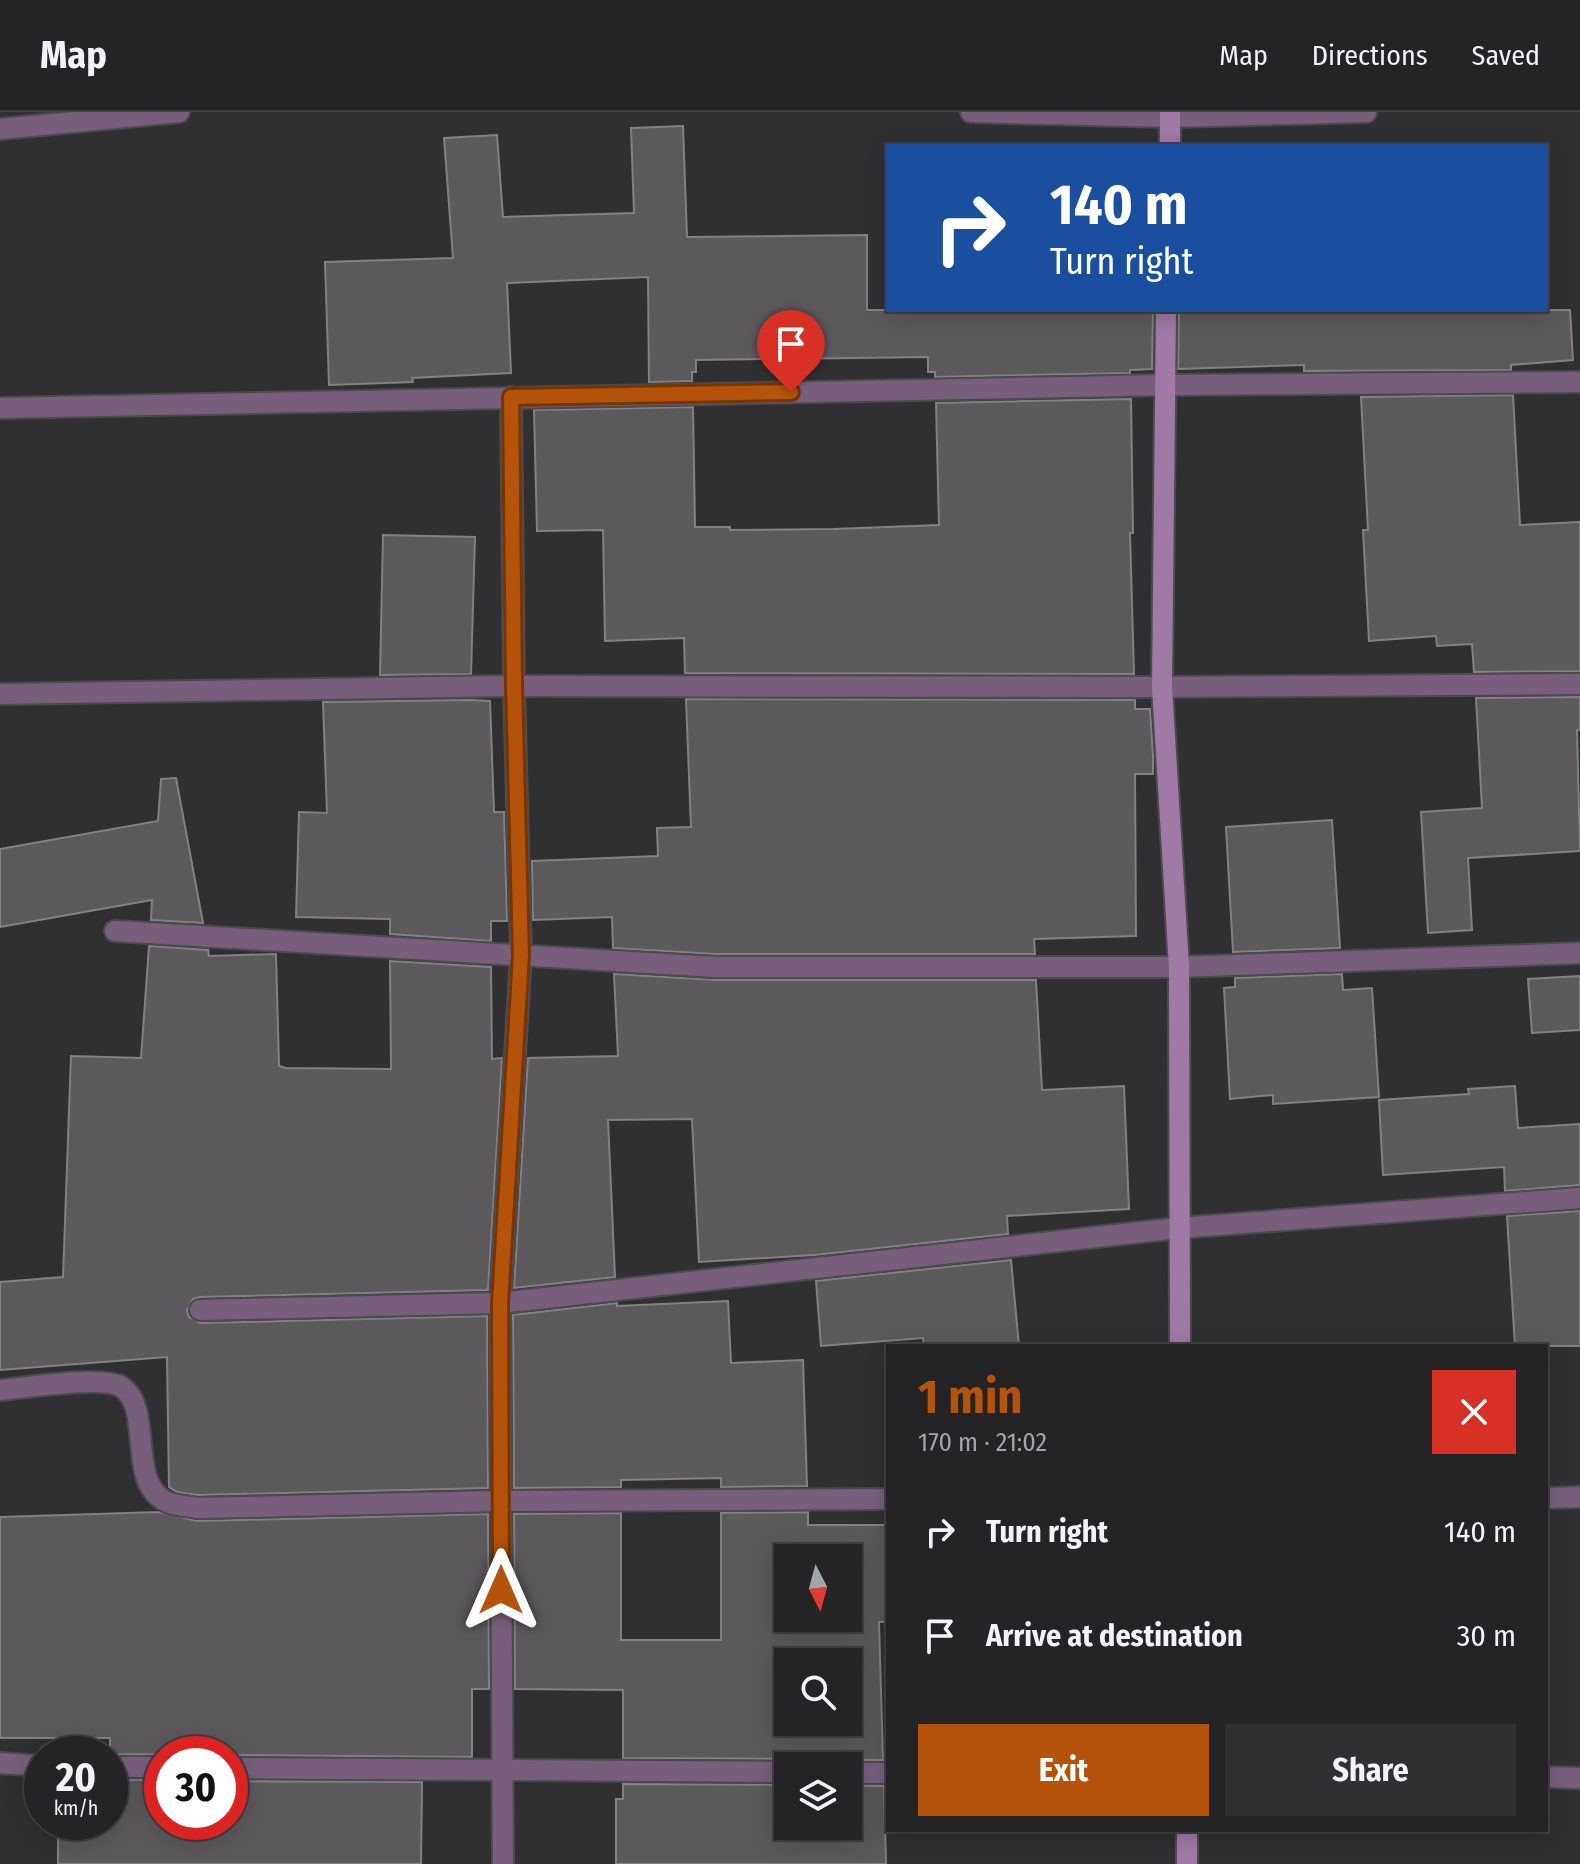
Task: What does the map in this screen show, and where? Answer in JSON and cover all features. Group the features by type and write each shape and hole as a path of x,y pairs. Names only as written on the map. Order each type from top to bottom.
{"street":[{"path":"0,129 69,117 179,112"},
{"path":"971,112 1170,115 1366,112"},
{"path":"1170,115 1170,144"},
{"path":"1166,312 1162,687 1179,967 1180,1344"},
{"path":"0,408 1165,385 1580,382"},
{"path":"503,1864 500,1303 521,955 511,397"},
{"path":"0,694 514,686 1580,684"},
{"path":"115,931 715,967 1179,967 1580,953"},
{"path":"200,1310 500,1303 1178,1228 1580,1198"},
{"path":"0,1390 100,1381 121,1387 136,1407 145,1480 165,1502 197,1508 501,1501 886,1499"},
{"path":"1548,1498 1580,1497"},
{"path":"0,1763 24,1765"},
{"path":"248,1768 774,1772"},
{"path":"862,1773 886,1773"},
{"path":"1548,1777 1580,1778"},
{"path":"1187,1832 1187,1864"}],"building":[{"path":"683,126 687,237 867,235 867,310 1153,312 1152,369 1130,370 1130,373 935,377 935,372 928,372 928,357 696,360 692,381 649,382 648,277 507,283 511,373 412,378 413,382 329,385 325,262 453,258 444,138 497,135 503,217 634,213 631,128"},
{"path":"1570,310 1573,360 1511,365 1511,370 1304,371 1304,365 1178,369 1179,312"},
{"path":"1513,395 1520,525 1580,522 1580,671 1474,672 1472,644 1437,646 1436,636 1369,641 1363,530 1368,530 1361,397"},
{"path":"1131,399 1133,533 1130,533 1134,674 685,673 684,638 605,641 603,530 537,531 534,410 693,407 695,527 730,527 730,530 834,529 939,525 936,403"},
{"path":"383,535 475,537 471,674 380,675"},
{"path":"1580,697 1580,730 1577,730 1580,851 1468,858 1472,930 1428,933 1421,812 1482,808 1476,698"},
{"path":"686,699 1135,700 1135,709 1150,709 1153,757 1153,774 1135,774 1136,936 1034,939 1035,954 715,954 613,948 612,917 533,920 532,861 658,856 657,828 691,827"},
{"path":"490,701 494,812 504,812 507,921 491,921 491,941 390,934 390,919 296,917 299,812 327,813 323,702"},
{"path":"176,778 203,923 151,920 152,900 0,927 0,849 158,821 161,779"},
{"path":"1332,820 1340,948 1233,952 1226,827"},
{"path":"149,946 208,950 209,956 276,954 279,1066 286,1068 391,1069 390,961 491,967 492,1059 502,1058 488,1290 200,1297 193,1299 187,1310 189,1317 200,1323 487,1316 488,1488 198,1495 177,1492 169,1487 167,1357 0,1370 0,1282 63,1277 71,1056 141,1058"},
{"path":"614,974 715,980 1036,980 1042,1090 1124,1086 1129,1209 1007,1216 1008,1234 814,1255 699,1262 692,1119 608,1120 615,1277 514,1288 528,1058 618,1056"},
{"path":"1342,974 1343,990 1372,988 1379,1097 1273,1104 1273,1095 1230,1099 1224,988 1235,987 1235,978"},
{"path":"1580,976 1580,1030 1532,1033 1528,979"},
{"path":"1515,1086 1518,1128 1580,1124 1580,1185 1505,1191 1504,1167 1383,1175 1379,1100 1469,1094 1468,1089"},
{"path":"1580,1211 1580,1346 1515,1344 1507,1216"},
{"path":"1011,1260 1019,1344 924,1344 923,1338 821,1346 816,1281"},
{"path":"728,1301 731,1363 803,1360 807,1486 721,1487 721,1478 621,1480 621,1487 514,1488 513,1315 617,1303 617,1306"},
{"path":"159,1512 197,1521 488,1514 489,1689 472,1689 472,1757 248,1755 248,1736 144,1736 144,1754 128,1754 128,1736 0,1738 0,1517"},
{"path":"808,1512 808,1525 886,1525 886,1622 879,1622 883,1760 862,1760 862,1752 774,1752 774,1759 623,1758 623,1690 515,1689 514,1514 621,1513 621,1640 721,1640 721,1513"},
{"path":"128,1780 144,1780 144,1840 248,1840 248,1781 422,1782 421,1864 58,1864 58,1840 128,1840"},
{"path":"623,1784 774,1785 774,1840 862,1840 862,1786 884,1786 886,1864 616,1864 616,1799 623,1799"}],"route":[{"path":"501,1590 500,1303 521,955 511,397 791,392"}]}
